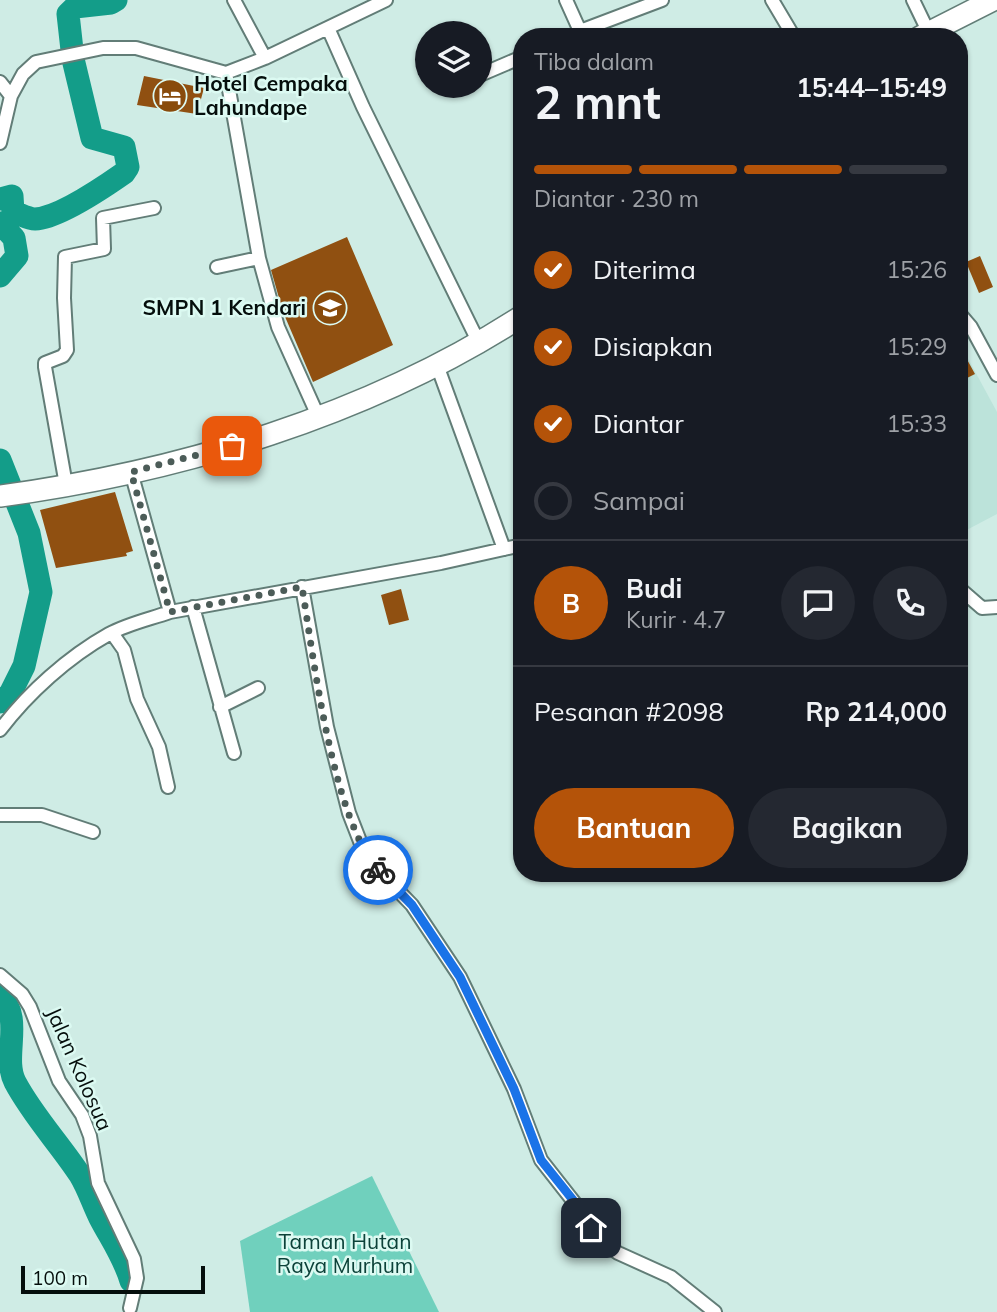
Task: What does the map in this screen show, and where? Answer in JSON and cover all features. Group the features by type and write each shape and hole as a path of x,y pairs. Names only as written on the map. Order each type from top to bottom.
{"highway":[{"path":"936,28 993,0"},
{"path":"0,496 131,472 257,439 437,365 513,322"}],"street":[{"path":"234,0 265,58"},
{"path":"566,0 579,28"},
{"path":"588,28 662,0"},
{"path":"772,0 789,28"},
{"path":"913,0 922,28"},
{"path":"0,143 11,96 28,67 36,62 103,48 136,48 226,73 265,58 382,1"},
{"path":"328,28 369,119 479,343"},
{"path":"492,70 513,61"},
{"path":"226,73 260,258 278,327 318,416"},
{"path":"0,82 11,96"},
{"path":"66,485 45,367 45,363 63,356 67,351 65,257 104,249 103,218 153,208"},
{"path":"217,267 260,258"},
{"path":"968,324 997,376"},
{"path":"437,365 504,549"},
{"path":"131,472 170,612"},
{"path":"0,730 43,684 71,660 111,633 170,612 193,607 441,563 513,547"},
{"path":"302,587 327,727 349,814 363,849 377,869 412,905 460,977 514,1089 541,1160 581,1210 598,1239 618,1252 671,1277 715,1312"},
{"path":"968,596 982,608 997,607"},
{"path":"193,607 234,753"},
{"path":"111,633 124,650 137,699 159,747 169,787"},
{"path":"220,707 258,688"},
{"path":"0,815 42,815 93,832"},
{"name":"Jalan Kolosua","path":"0,975 22,994 30,1007 59,1081 82,1115 90,1136 98,1182 134,1259 137,1278 130,1308"}],"shaded area":[{"path":"968,359 997,412 997,514 968,529"}],"green space":[{"name":"Taman Hutan Raya Murhum","path":"372,1176 439,1312 250,1312 240,1241"}],"building":[{"name":"Hotel Cempaka Lahundape","path":"144,76 204,88 197,114 137,105"},
{"name":"SMPN 1 Kendari","path":"347,237 393,345 313,382 283,312 271,270"},
{"path":"980,256 993,287 979,293 968,261"},
{"path":"968,361 975,374 968,378"},
{"path":"115,492 133,551 126,553 127,556 56,568 40,510"},
{"path":"401,589 409,620 389,625 381,595"}],"waterway":[{"path":"0,199 12,196 13,212 32,219 45,217 68,208 93,193 124,173 128,167 124,147 92,138 73,59 68,14 75,7 111,3 116,0"},
{"path":"0,223 14,238 17,256 0,276"},
{"path":"0,460 29,533 41,592 24,666 10,694 0,702"},
{"path":"0,996 11,1015 11,1061 15,1082 86,1185 131,1281"}],"way so far":[{"path":"232,446 131,472 170,612 302,587 327,727 349,814 363,849 378,870"}],"place":[{"name":"Hotel Cempaka Lahundape","path":"170,96"},
{"name":"SMPN 1 Kendari","path":"330,308"}],"route":[{"path":"378,870 412,905 460,977 514,1089 541,1160 581,1210 591,1228"}]}
